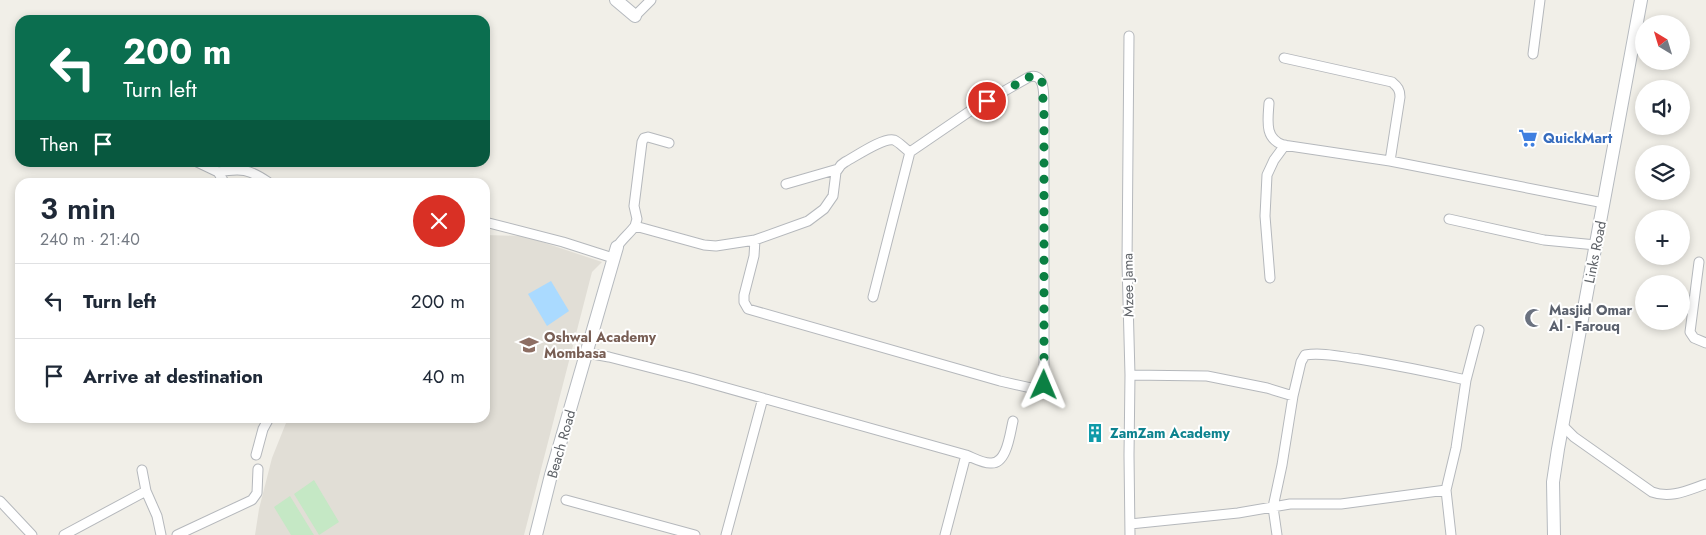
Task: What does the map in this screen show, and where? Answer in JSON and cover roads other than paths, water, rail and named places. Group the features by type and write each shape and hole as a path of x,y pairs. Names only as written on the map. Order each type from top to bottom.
{"main road":[{"path":"616,0 635,16"},
{"name":"Links Road","path":"1554,535 1554,482 1562,425 1604,203 1627,67 1641,0"},
{"name":"Beach Road","path":"536,535 615,252"}],"street":[{"path":"635,16 651,0"},
{"path":"1533,54 1540,0"},
{"name":"Mzee Jama","path":"1130,36 1127,263 1130,374 1130,535"},
{"path":"1284,58 1392,82 1397,86 1400,97 1390,161"},
{"path":"755,240 754,256 744,295 744,302 748,309 1000,381 1040,390 1044,385 1045,341 1044,115 1041,78 1035,75 1029,77 973,109 910,152 873,297"},
{"path":"1269,103 1268,127 1271,138 1275,142 1285,145 1390,161 1604,203"},
{"path":"490,223 615,252 621,240 635,226 637,219 634,206 642,142 646,137 669,144"},
{"path":"786,184 838,169 846,162 886,141 895,141 910,152"},
{"path":"1270,278 1265,216 1267,175 1274,160 1285,145"},
{"path":"208,167 218,172 222,178"},
{"path":"218,172 238,169 246,170 262,178"},
{"path":"635,226 704,245 716,246 755,240 808,221 824,209 833,196 838,169"},
{"path":"1449,219 1544,240 1596,245"},
{"path":"1699,262 1690,332 1694,338 1706,343"},
{"path":"1452,535 1446,490 1456,448 1466,380 1479,330"},
{"path":"586,354 618,360 763,398 989,463 1000,460 1003,456 1013,421"},
{"path":"1276,535 1273,507 1293,396 1301,362 1305,355 1342,357 1403,366 1466,380"},
{"path":"1130,374 1207,376 1266,388 1293,396"},
{"path":"726,535 763,398"},
{"path":"256,455 266,423"},
{"path":"1562,425 1574,437 1652,492 1669,495 1706,484"},
{"path":"945,535 966,455"},
{"path":"177,535 252,500 257,493 258,469"},
{"path":"142,470 146,491 157,516 161,535"},
{"path":"1130,524 1238,513 1290,504 1341,504 1446,490"},
{"path":"64,535 146,491"},
{"path":"566,500 695,535"},
{"path":"0,501 32,535"}],"water":[{"path":"551,281 569,311 547,326 528,294"}],"place":[{"name":"QuickMart","path":"1528,138"},
{"name":"Masjid Omar Al - Farouq","path":"1534,318"},
{"name":"Oshwal Academy Mombasa","path":"529,345"},
{"name":"ZamZam Academy","path":"1095,433"}]}
